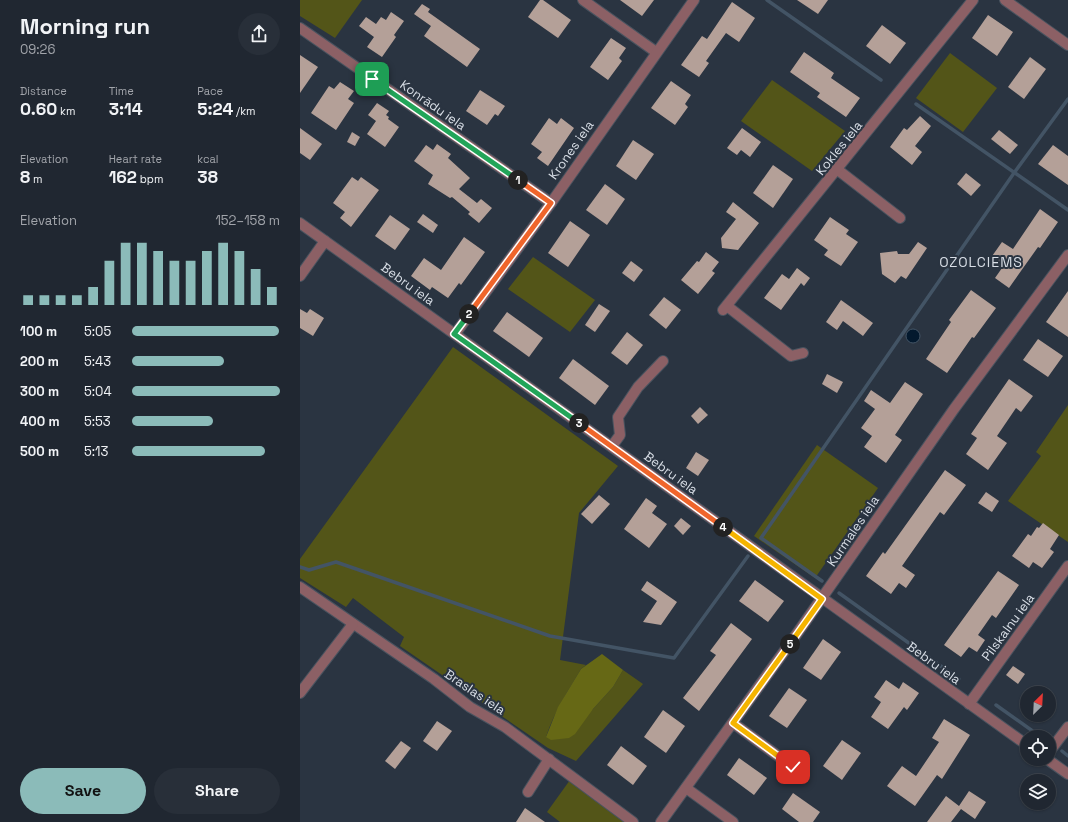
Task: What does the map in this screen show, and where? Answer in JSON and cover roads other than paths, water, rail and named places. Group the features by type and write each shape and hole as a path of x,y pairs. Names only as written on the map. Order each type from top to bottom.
{"street":[{"path":"583,0 656,52"},
{"name":"Krones iela","path":"454,334 551,203 694,0"},
{"name":"Kokles iela","path":"803,353 791,356 725,308 838,170 973,0"},
{"path":"1005,0 1068,44"},
{"name":"Konrādu iela","path":"300,28 551,203"},
{"path":"838,170 900,218"},
{"name":"Bebru iela","path":"300,223 1020,740"},
{"path":"300,276 325,241"},
{"name":"Kurmales iela","path":"661,822 822,599 878,516 954,409 1068,255"},
{"path":"612,446 620,435 618,417 638,387 663,361"},
{"name":"Pilskalnu iela","path":"968,704 1068,566"},
{"name":"Braslas iela","path":"300,587 434,680 470,707 505,727 633,822"},
{"path":"300,693 353,624"},
{"path":"733,723 793,767"},
{"path":"1056,743 1068,727"},
{"path":"528,792 549,759"},
{"path":"1056,765 1068,774"},
{"path":"686,788 733,822"}],"water":[{"path":"910,329 916,329 920,333 920,339 916,343 910,343 906,339 906,333"}],"waterway":[{"path":"767,0 881,80"},
{"path":"822,581 761,538 1014,173 1068,99"},
{"path":"916,104 1068,210"},
{"path":"300,567 309,570 336,562 550,636 674,658 748,556"},
{"path":"839,593 959,679"},
{"path":"996,705 1031,730"},
{"path":"1062,751 1068,756"}],"district":[{"name":"OZOLCIEMS","path":"981,262"}]}
